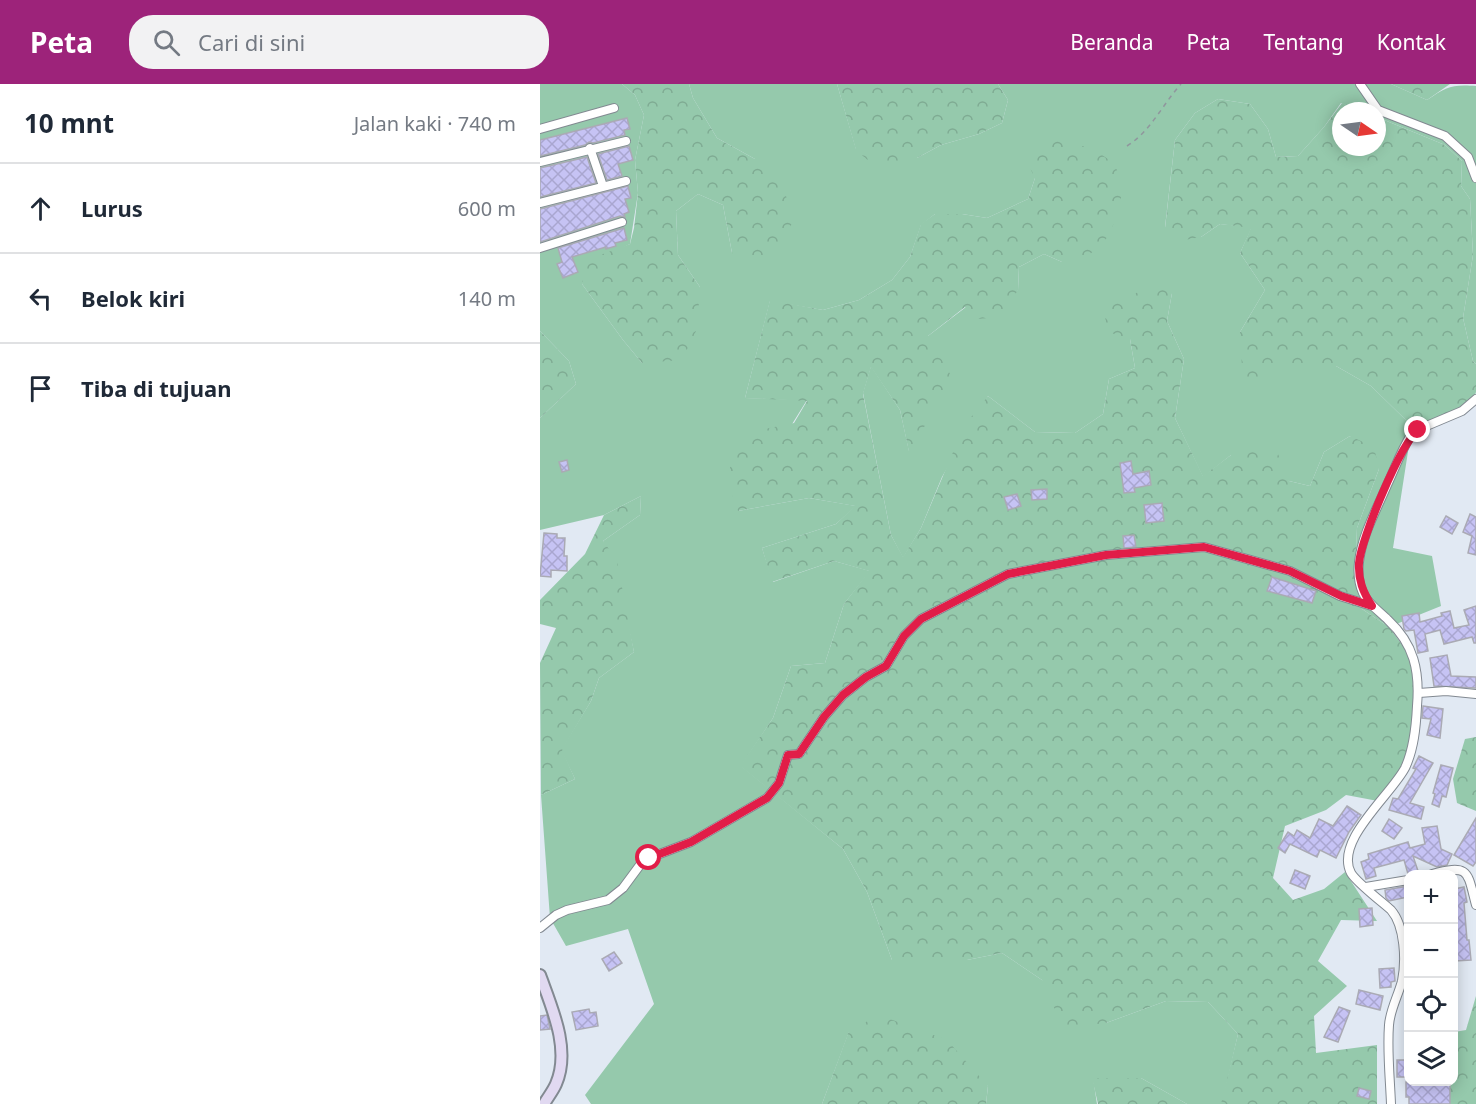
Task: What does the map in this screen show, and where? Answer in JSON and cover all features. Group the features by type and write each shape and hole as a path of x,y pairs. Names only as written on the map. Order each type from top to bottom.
{"street":[{"path":"1360,84 1378,110 1445,136 1468,157 1476,178"},
{"path":"540,129 614,108"},
{"path":"540,162 626,141"},
{"path":"590,148 603,186"},
{"path":"540,203 626,181"},
{"path":"540,248 622,222"},
{"path":"1391,1104 1389,1027 1391,1012 1402,980 1402,930 1397,917 1352,874 1348,851 1374,809 1404,770 1411,754 1419,693 1414,657 1404,637 1372,606 1363,592 1359,579 1359,561 1369,527 1406,444 1418,430 1462,411 1476,399"},
{"path":"540,928 556,915 567,910 609,900 649,858 691,842 767,798 779,783 788,755 799,754 824,717 843,695 866,677 886,666 904,636 921,619 1008,574 1106,555 1204,547 1290,571 1341,596 1372,606"},
{"path":"1419,693 1476,694"},
{"path":"1458,870 1464,871 1468,875 1476,905"},
{"path":"1365,886 1404,881"},
{"path":"540,975 562,1053 556,1083 544,1104"}],"path":[{"path":"1127,146 1137,140 1153,123 1170,96 1181,84"}],"green space":[{"path":"540,84 622,84 635,95 644,115 635,160 638,193 630,244 614,252 582,284 642,363 700,287 678,255 676,211 698,194 723,205 732,253 755,159 717,138 693,98 689,84 837,84 856,149 917,158 941,145 979,134 1002,123 1008,100 998,84 1391,84 1427,100 1450,87 1476,86 1476,364 1473,361 1463,318 1473,255 1470,199 1461,186 1462,161 1445,145 1386,121 1386,102 1332,102 1332,116 1298,156 1276,157 1268,129 1250,104 1218,99 1195,113 1175,140 1165,227 1201,237 1220,224 1252,227 1240,253 1265,290 1240,332 1278,366 1336,366 1371,386 1412,426 1393,548 1432,556 1441,606 1389,627 1362,609 1355,574 1357,528 1379,469 1350,436 1324,452 1310,486 1289,481 1231,455 1203,477 1175,418 1184,359 1167,321 1172,293 1130,339 1135,368 1109,379 1103,414 1075,433 1035,432 988,396 942,477 921,528 903,558 891,535 863,393 871,366 900,410 909,451 928,336 966,307 1018,290 1019,267 1044,254 1062,262 1035,178 1028,199 987,218 962,214 935,214 921,225 910,257 892,280 859,300 823,310 770,301 745,398 807,400 738,511 809,498 856,506 836,524 762,548 773,582 834,561 870,571 844,604 825,663 791,666 773,718 741,766 843,849 867,892 892,960 967,960 1002,953 1106,1023 1166,1001 1208,1002 1238,1034 1222,1104 1187,1104 1141,1078 1093,1078 1097,1104 986,1104 988,1086 849,1032 822,1104 591,1104 585,1095 654,1004 628,929 566,946 550,918 541,795 575,779 561,750 591,701 599,678 634,652 625,611 603,541 640,515 641,496 604,515 540,530 540,418 576,384 569,361 540,331"},
{"path":"622,84 689,84 693,98 717,138 755,159 782,185 794,218 781,250 755,264 732,253 723,205 698,194 676,211 678,255 700,287 697,329 682,360 642,363 582,284 587,260 630,244 634,228 638,193 635,160 644,115 635,95"},
{"path":"837,84 998,84 1008,100 1002,123 979,134 941,145 917,158 877,168 856,150"},
{"path":"1391,84 1450,84 1427,100"},
{"path":"1218,99 1250,104 1268,129 1276,157 1298,156 1332,116 1332,156 1386,156 1386,121 1445,145 1462,161 1461,186 1470,199 1473,255 1463,318 1473,361 1476,364 1476,392 1467,404 1428,422 1412,426 1371,386 1336,366 1278,366 1243,386 1240,332 1265,290 1240,253 1251,228 1220,224 1201,237 1179,241 1165,228 1175,140 1195,113"},
{"path":"1040,141 1069,141 1096,151 1114,163 1123,185 1118,215 1103,245 1084,258 1062,262 1044,254 1019,267 1018,290 1001,317 977,319 965,307 928,336 953,379 909,452 900,410 871,367 863,394 891,535 903,557 921,528 964,426 988,396 1035,432 1075,433 1103,414 1109,379 1135,368 1130,339 1108,332 1103,307 1155,285 1172,293 1167,321 1184,359 1175,418 1203,476 1231,455 1252,447 1278,454 1289,481 1310,486 1324,452 1350,436 1374,447 1379,469 1357,528 1355,574 1362,609 1389,627 1412,658 1418,706 1408,759 1378,801 1346,795 1326,810 1285,826 1273,878 1293,900 1324,889 1345,872 1377,921 1341,920 1318,961 1347,986 1314,1016 1316,1053 1377,1045 1377,1104 1221,1104 1238,1034 1208,1002 1166,1001 1106,1023 1063,1028 1042,980 1002,953 967,960 892,960 867,892 843,849 740,766 773,718 791,666 825,663 844,604 869,571 834,561 772,582 762,548 836,524 855,506 809,498 738,511 726,477 745,433 794,423 807,401 745,398 770,300 823,310 859,300 892,280 910,257 921,224 935,214 962,214 987,218 1028,199 1035,178 1026,160"},
{"path":"540,331 569,361 576,384 540,418"},
{"path":"641,496 640,515 603,541 617,560 634,652 599,678 591,701 562,750 575,779 541,795 540,663 556,628 540,624 540,600 585,554 604,515"},
{"path":"1476,737 1476,811 1457,803 1453,779 1465,739"},
{"path":"1476,996 1476,1104 1448,1104 1448,1086 1458,1086 1458,1031 1466,1030"},
{"path":"879,1015 947,1040 988,1086 986,1104 822,1104 849,1031"},
{"path":"1092,1078 1141,1078 1187,1104 1098,1104"}],"building":[{"path":"627,118 630,129 624,130 625,135 589,142 540,156 540,140"},
{"path":"629,146 633,160 618,164 622,176 607,180 598,154"},
{"path":"587,157 596,183 540,197 540,168"},
{"path":"628,186 631,198 625,199 629,212 624,214 625,217 620,216 540,242 540,209"},
{"path":"624,228 627,240 615,243 616,246 572,257 578,272 563,278 557,264 562,262 558,248"},
{"path":"567,460 569,470 562,472 559,462"},
{"path":"1131,461 1133,474 1149,471 1151,485 1134,488 1135,492 1124,493 1120,463"},
{"path":"1047,489 1047,499 1032,500 1031,490"},
{"path":"1017,494 1021,506 1008,510 1004,497"},
{"path":"1162,503 1164,521 1146,523 1144,505"},
{"path":"1470,514 1476,517 1476,555 1468,553 1472,536 1463,532"},
{"path":"1446,516 1458,523 1452,534 1440,527"},
{"path":"544,533 557,534 557,538 565,538 564,556 567,556 567,571 551,570 551,577 540,576"},
{"path":"1134,535 1136,547 1124,548 1123,536"},
{"path":"1272,577 1316,591 1312,603 1267,591"},
{"path":"1476,606 1476,643 1472,637 1444,644 1440,630 1425,634 1428,651 1418,653 1414,630 1404,629 1402,616 1419,613 1420,622 1442,616 1441,613 1450,611 1454,628 1469,625 1464,610"},
{"path":"1447,655 1451,676 1476,677 1476,688 1434,686 1430,658"},
{"path":"1423,706 1443,709 1440,738 1427,735 1431,719 1422,718"},
{"path":"1419,756 1433,763 1410,803 1424,807 1421,819 1389,810 1393,798 1398,799 1416,769 1413,768"},
{"path":"1441,765 1453,768 1446,797 1442,796 1439,807 1432,804"},
{"path":"1347,806 1361,815 1349,832 1336,858 1320,850 1317,857 1290,844 1285,853 1278,848 1288,832 1294,836 1297,830 1310,838 1319,819 1333,826"},
{"path":"1476,818 1476,862 1473,866 1454,855"},
{"path":"1389,819 1402,828 1394,839 1382,831"},
{"path":"1437,826 1441,849 1452,854 1447,865 1437,867 1413,856 1418,870 1407,870 1404,860 1374,868 1376,876 1366,879 1361,862 1369,859 1368,854 1408,842 1410,848 1425,844 1422,828"},
{"path":"1295,870 1310,876 1305,889 1290,883"},
{"path":"1404,887 1404,898 1389,901 1385,890"},
{"path":"1464,887 1467,902 1464,903 1471,960 1458,961 1458,888"},
{"path":"1372,908 1373,925 1360,927 1359,909"},
{"path":"614,952 622,963 609,971 602,959"},
{"path":"1394,968 1395,981 1391,982 1391,987 1380,988 1379,969"},
{"path":"1359,990 1383,996 1380,1010 1356,1004"},
{"path":"1339,1007 1350,1011 1338,1042 1324,1037"},
{"path":"589,1009 590,1013 596,1012 598,1026 576,1030 572,1012"},
{"path":"547,1015 550,1029 540,1030 540,1016"},
{"path":"1397,1060 1404,1060 1404,1077 1397,1077"},
{"path":"1406,1086 1450,1086 1450,1104 1409,1104 1409,1097 1406,1097"},
{"path":"1359,1088 1371,1091 1369,1099 1357,1096"}],"route":[{"path":"649,858 691,842 767,798 779,783 788,755 799,754 824,717 843,695 866,677 886,666 904,636 921,619 1008,574 1106,555 1204,547 1290,571 1341,596 1372,606 1363,592 1359,579 1359,561 1369,527 1401,453 1411,435 1418,430"}]}
